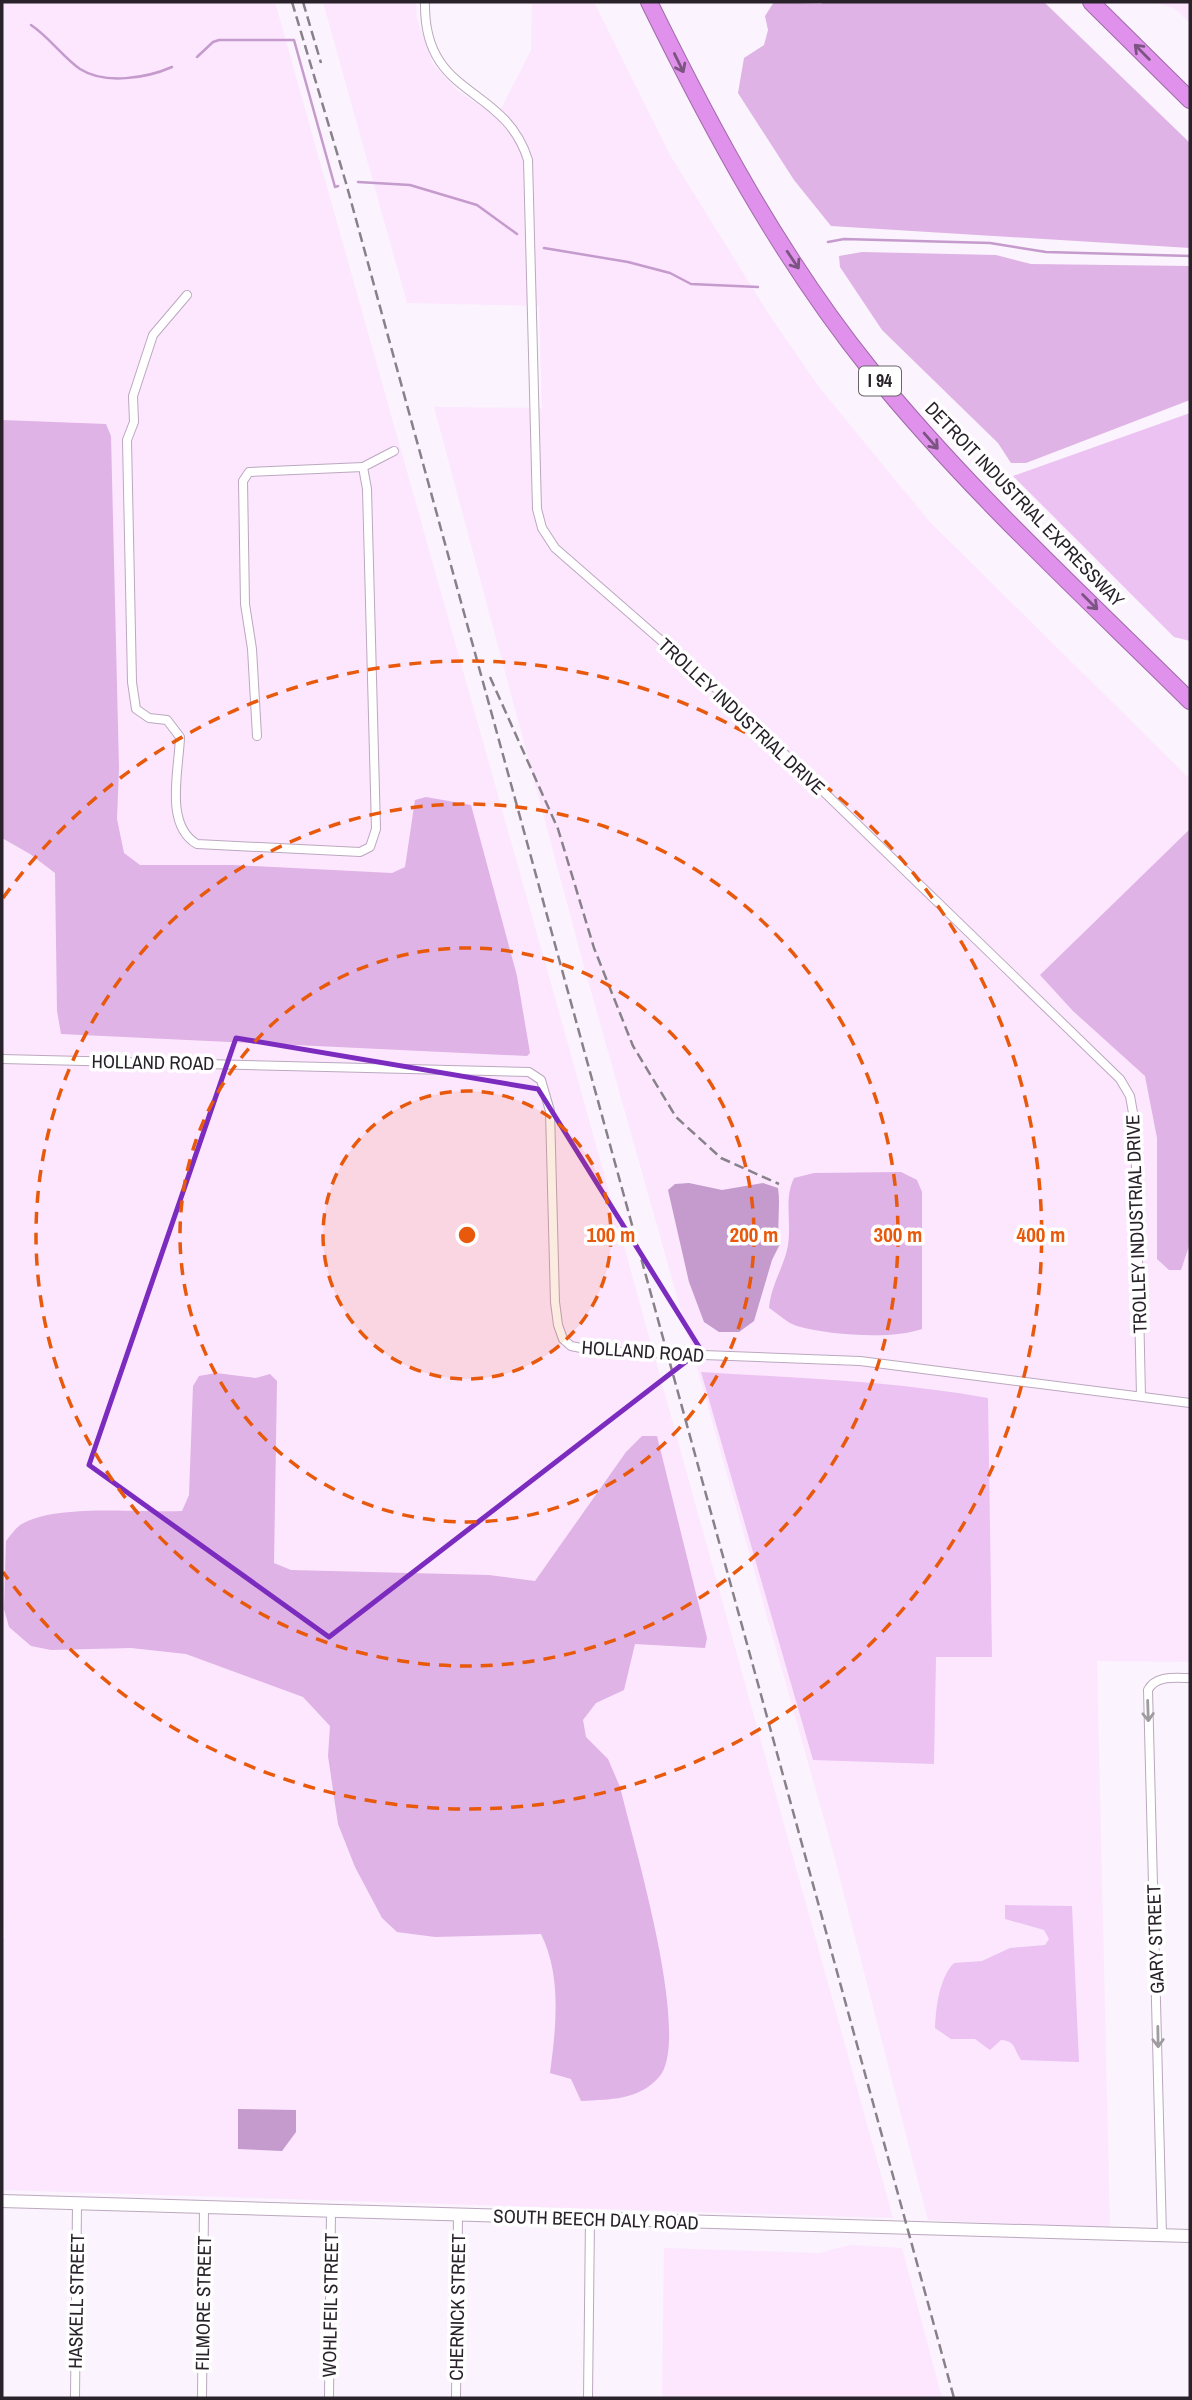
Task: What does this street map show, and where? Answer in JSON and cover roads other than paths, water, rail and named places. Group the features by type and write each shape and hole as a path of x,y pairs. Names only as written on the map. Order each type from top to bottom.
{"highway":[{"name":"DETROIT INDUSTRIAL EXPRESSWAY","path":"649,2 717,138 748,192 862,358 934,445 1190,701"},
{"path":"1091,2 1190,100"}],"street":[{"name":"TROLLEY INDUSTRIAL DRIVE","path":"425,2 427,34 436,58 454,80 507,119 520,138 528,160 537,509 542,528 555,548 728,699 1120,1079 1130,1096 1135,1124 1141,1396"},
{"path":"187,295 153,335 133,396 134,422 127,440 127,454 132,682 135,709 149,718 167,720 180,737 176,820 184,837 197,844 360,852 370,847 376,829 368,489 363,467"},
{"path":"257,736 252,649 244,604 243,481 249,472 363,467 394,451"},
{"name":"HOLLAND ROAD","path":"2,1059 529,1072 541,1080 550,1111 555,1302 563,1339 571,1346 596,1351 860,1361 1190,1403"},
{"name":"GARY STREET","path":"1162,2235 1148,1690 1151,1684 1162,1679 1190,1678"},
{"name":"SOUTH BEECH DALY ROAD","path":"2,2201 1190,2235"},
{"name":"HASKELL STREET","path":"75,2398 77,2204"},
{"name":"FILMORE STREET","path":"202,2398 204,2207"},
{"name":"WOHLFEIL STREET","path":"329,2398 331,2211"},
{"name":"CHERNICK STREET","path":"456,2398 458,2215"},
{"path":"588,2398 590,2219"}],"waterway":[{"path":"31,25 80,69 90,74 114,78 138,77 172,67"},
{"path":"197,57 219,40 294,40 335,187 338,186"},
{"path":"358,182 410,185 477,205 517,234"},
{"path":"828,242 844,239 990,243 1046,252 1190,256"},
{"path":"544,248 628,262 670,273 691,284 758,287"}],"railway":[{"path":"292,2 346,183 954,2398"},
{"path":"303,2 321,63"},
{"path":"490,677 558,829 594,948 633,1046 676,1117 721,1158 779,1184"}]}
